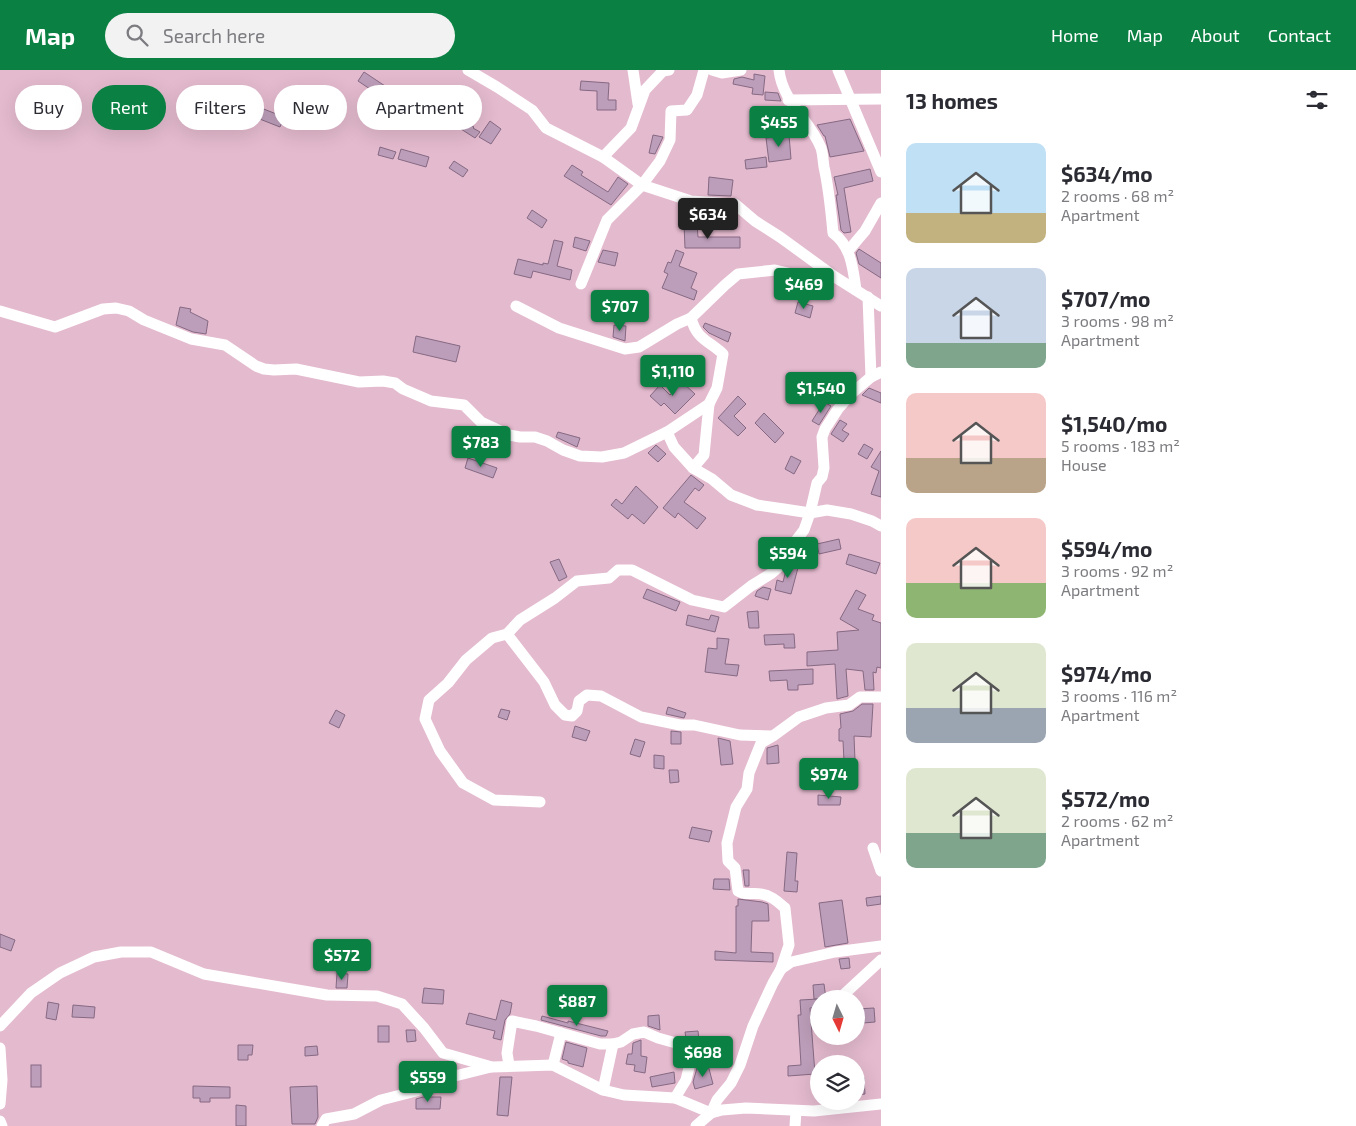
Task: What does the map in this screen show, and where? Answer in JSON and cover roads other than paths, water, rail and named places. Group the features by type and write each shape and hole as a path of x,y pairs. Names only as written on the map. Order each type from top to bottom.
{"street":[{"path":"468,70 532,110 546,128 603,157 642,185 691,201 735,204 754,221 780,236 835,277 881,306"},
{"path":"633,70 638,106"},
{"path":"603,157 631,128 645,90 663,72 669,70"},
{"path":"581,284 607,220 642,185 660,160 670,140 671,111 687,110 697,95 704,70"},
{"path":"712,70 722,73 741,70"},
{"path":"779,70 779,78 788,100 809,128 821,149 829,190 833,233 841,239 848,251 854,270 856,290"},
{"path":"838,70 881,170"},
{"path":"788,100 881,99"},
{"path":"848,251 865,231 881,203"},
{"path":"516,306 559,328 625,348 639,347 677,324 691,318 724,285 738,274 775,270 809,278 835,277"},
{"path":"540,802 494,800 463,784 440,751 424,719 429,700 448,683 466,660 492,638 507,634 520,620 555,598 577,581 608,578 618,570 632,570 692,600 724,607 783,563 791,547 804,530 817,483 822,477 824,468 822,443 825,429 852,392 876,374 868,297"},
{"path":"0,311 55,327 103,309 116,308 129,311 144,320 191,339 225,345 256,366 264,369 296,369 359,382 382,381 395,383 403,389 431,401 464,405 481,422 509,434 520,438 535,437 580,456 602,457 624,453 667,432 710,404"},
{"path":"691,318 694,330 723,354 717,388 710,404 704,455 693,468"},
{"path":"667,432 674,447 693,468 712,479 731,495 758,505 810,513 827,510 852,514 881,526"},
{"path":"507,634 544,682 555,705 565,715 572,716 577,711 580,701 588,695 601,696 641,716 680,726 694,725 740,735 773,736"},
{"path":"712,1113 740,1065 753,1026 772,983 781,969 789,945 785,908 771,897 761,894 742,894 738,891 735,868 728,861 727,843 736,806 747,788 749,773 761,743 799,717 826,708 848,706 860,696 881,697"},
{"path":"873,848 881,871"},
{"path":"781,969 791,962 835,952 881,946"},
{"path":"0,1026 31,993 60,973 94,957 121,952 151,952 204,974 327,995 378,996 402,1004 424,1028 442,1053 492,1066"},
{"path":"849,990 881,960"},
{"path":"509,1065 507,1053 512,1021 600,1044 621,1042 633,1034 644,1032 683,1045 692,1056 686,1080 675,1098"},
{"path":"553,1065 560,1033"},
{"path":"603,1090 613,1044"},
{"path":"0,1048 2,1080 0,1104"},
{"path":"322,1126 326,1118 354,1114 380,1100 424,1089 439,1080 492,1066 509,1065 553,1065 603,1090 624,1095 675,1098 712,1113"},
{"path":"696,1126 712,1113 722,1110 746,1108 814,1111 881,1104"},
{"path":"795,1126 796,1111"},
{"path":"0,1121 2,1126"}]}
